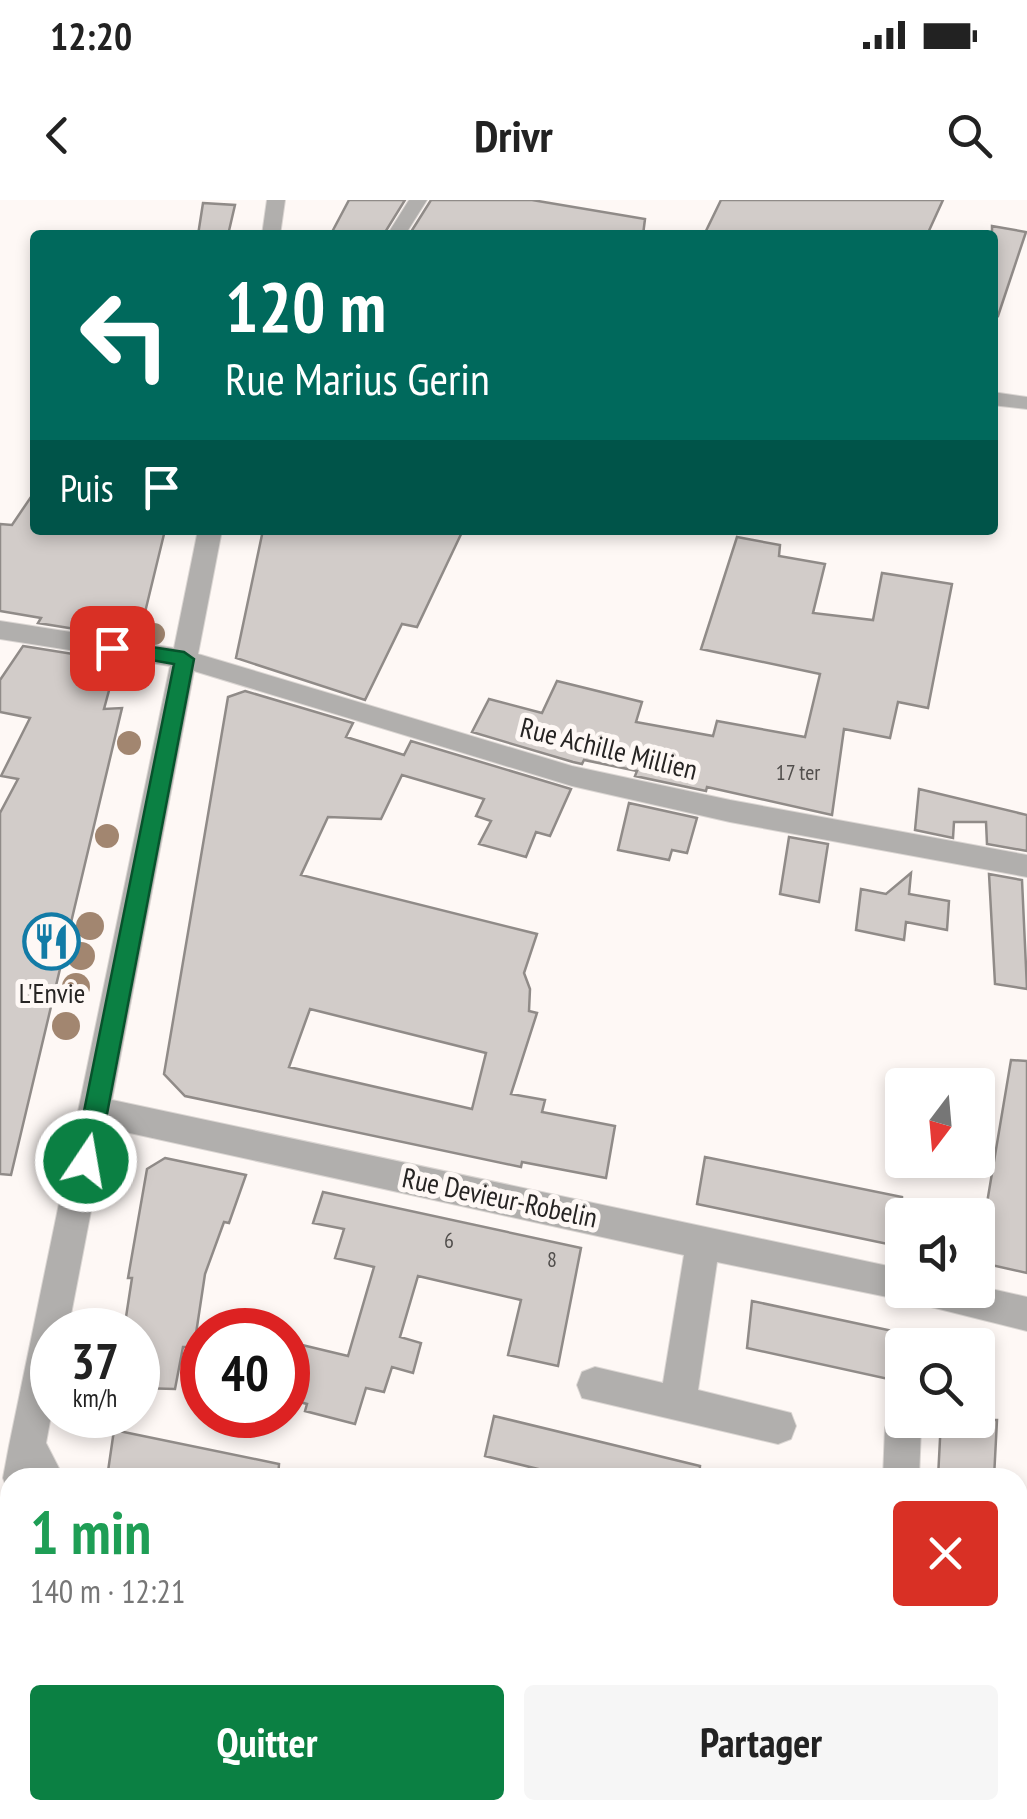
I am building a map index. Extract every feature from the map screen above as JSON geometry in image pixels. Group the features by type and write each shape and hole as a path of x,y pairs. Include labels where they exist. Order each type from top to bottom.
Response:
{"street":[{"path":"272,230 276,200"},
{"path":"399,230 418,200"},
{"path":"998,399 1027,403"},
{"path":"1,1468 7,1442 32,1454 209,535"},
{"name":"Rue Achille Millien","path":"0,630 184,659 572,776 730,811 1027,866"},
{"name":"Rue Devieur-Robelin","path":"96,1112 885,1282"},
{"path":"678,1404 703,1242"},
{"path":"995,1307 1027,1314"},
{"path":"595,1385 778,1426"},
{"path":"901,1468 902,1438"}],"building":[{"path":"349,200 405,200 386,230 333,230"},
{"path":"431,200 532,200 645,219 644,230 412,230"},
{"path":"721,200 943,200 929,230 706,230"},
{"path":"203,203 235,205 229,230 199,230"},
{"path":"992,226 1026,232 998,316 998,230 992,230"},
{"path":"30,498 30,535 164,535 140,633 131,638 38,623 41,618 0,611 0,524 12,525"},
{"path":"262,535 461,535 417,627 402,624 365,700 236,658"},
{"path":"737,537 780,545 779,556 825,564 813,613 873,620 882,573 952,584 928,708 898,702 890,738 844,729 832,815 707,787 706,791 635,776 637,771 584,760 582,764 573,762 472,732 489,699 542,713 557,681 642,702 636,722 713,736 717,721 805,737 820,674 701,649"},
{"path":"23,646 117,661 104,709 122,708 11,1175 0,1174 0,813 18,779 1,776 30,718 0,712 0,680"},
{"path":"245,691 353,723 346,737 404,755 411,741 571,789 550,836 536,832 526,857 479,844 491,821 476,816 484,799 402,775 381,819 328,817 301,875 537,934 524,973 530,989 529,1011 537,1013 511,1094 545,1100 542,1112 615,1126 606,1178 522,1162 521,1167 185,1096 164,1074 228,697","holes":["310,1009 486,1053 472,1109 289,1067"]},
{"path":"919,789 1027,815 1027,851 987,844 986,822 954,822 953,838 915,830"},
{"path":"629,803 697,818 687,853 672,850 669,860 618,850"},
{"path":"789,837 828,844 819,902 780,894"},
{"path":"911,873 909,894 949,901 947,930 906,922 904,940 856,930 861,889 886,894"},
{"path":"989,874 1022,880 1027,989 995,984"},
{"path":"1011,1060 1027,1061 1027,1273 995,1266 995,1198 988,1198 991,1178 995,1178 995,1155"},
{"path":"705,1157 902,1197 885,1198 885,1243 697,1204"},
{"path":"165,1158 246,1175 205,1274 200,1308 180,1308 180,1363 175,1389 160,1389 160,1308 127,1308 132,1278 128,1278 147,1169"},
{"path":"323,1192 581,1248 558,1366 508,1355 521,1300 418,1276 400,1337 421,1343 413,1373 392,1367 384,1392 366,1388 355,1424 310,1412 310,1347 348,1356 374,1267 335,1258 344,1229 313,1223"},
{"path":"752,1301 885,1329 885,1378 747,1348"},
{"path":"494,1416 700,1466 534,1468 485,1456"},
{"path":"997,1420 995,1468 939,1468 940,1438 995,1438"},
{"path":"113,1438 153,1438 279,1464 279,1468 108,1468"}],"place":[{"name":"L'Envie","path":"52,941"}],"route":[{"path":"86,1161 184,659 112,648"}]}
